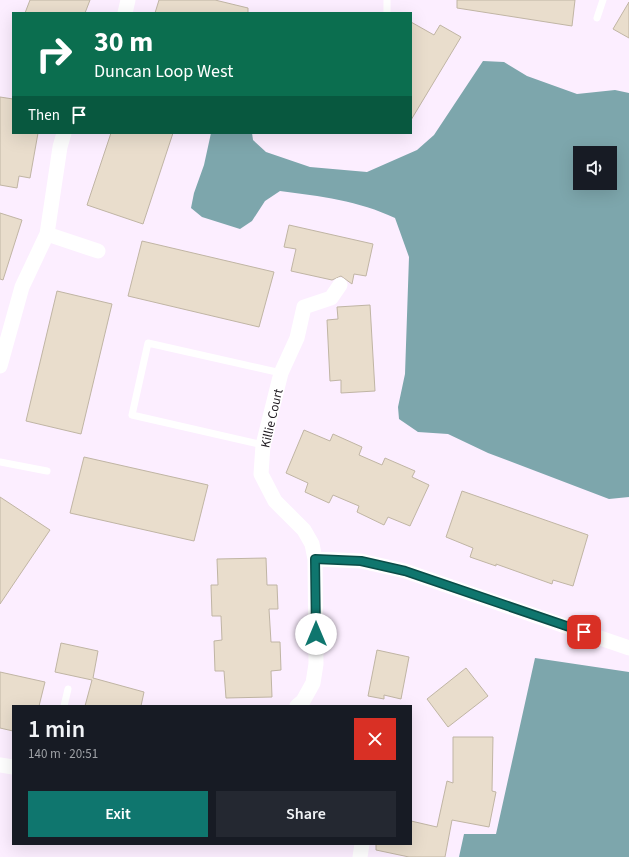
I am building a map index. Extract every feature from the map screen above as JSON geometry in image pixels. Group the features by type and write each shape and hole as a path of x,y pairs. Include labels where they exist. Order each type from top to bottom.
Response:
{"street":[{"path":"125,12 128,0"},
{"path":"0,366 22,287 47,234 60,147 64,134"},
{"path":"47,234 98,251"},
{"name":"Killie Court","path":"298,705 303,701 313,683 316,664 315,559 312,544 304,530 275,501 261,474 263,445 281,373 297,338 304,307 331,298 340,285"},
{"path":"315,559 361,561 405,571 629,648"},
{"path":"0,765 12,767"},
{"path":"360,857 362,845"}],"lane":[{"path":"387,0 387,12"},
{"path":"597,18 603,0"},
{"path":"263,445 132,415 148,343 281,373"},
{"path":"0,462 47,470"},
{"path":"64,705 68,689"}],"shaded area":[{"path":"483,61 504,62 527,76 577,94 615,90 629,93 629,497 609,499 488,453 448,434 418,432 399,419 398,407 405,374 409,257 395,218 353,203 324,197 280,191 265,201 252,221 240,229 202,217 191,208 194,193 204,165 211,134 252,134 253,140 266,152 310,167 367,172 417,150 434,135"},
{"path":"535,658 629,672 629,857 459,857 464,834 496,834"}],"building":[{"path":"30,0 90,0 85,12 25,12"},
{"path":"159,0 215,0 248,8 248,12 155,12"},
{"path":"457,0 575,0 572,26 457,8"},
{"path":"629,2 629,38 613,29"},
{"path":"412,23 434,35 440,25 461,37 412,118"},
{"path":"0,97 12,99 12,134 38,134 30,178 19,176 17,188 0,185"},
{"path":"111,134 173,134 143,224 87,205"},
{"path":"0,213 22,220 3,280 0,279"},
{"path":"289,225 373,244 366,276 354,274 352,284 341,276 332,280 291,271 296,249 284,247"},
{"path":"142,241 274,272 259,327 128,296"},
{"path":"57,291 112,304 81,434 26,421"},
{"path":"370,305 375,391 341,393 341,380 330,381 327,320 338,319 337,307"},
{"path":"304,430 330,441 333,434 362,447 359,455 382,465 385,458 415,471 412,477 429,485 410,526 388,517 384,525 357,512 359,506 333,495 329,503 305,492 308,483 286,473"},
{"path":"84,457 208,485 194,541 70,513"},
{"path":"462,491 588,535 573,586 553,580 552,584 496,564 496,566 470,557 473,548 446,537"},
{"path":"0,497 50,530 0,604"},
{"path":"266,558 267,585 277,585 278,609 269,609 271,642 280,642 281,670 271,671 272,697 226,698 224,671 215,671 214,641 222,640 221,616 212,616 211,585 218,585 217,559"},
{"path":"61,643 98,651 93,678 144,692 141,705 85,705 92,680 55,672"},
{"path":"377,650 409,657 401,699 384,695 384,699 368,696"},
{"path":"466,668 488,696 448,727 427,699"},
{"path":"0,672 45,682 39,705 12,705 12,731 0,728"},
{"path":"453,737 493,737 492,791 496,792 489,827 452,820 445,857 409,857 376,850 376,845 412,845 412,821 437,827 447,781 453,783"}],"route":[{"path":"316,634 315,559 361,561 405,571 584,632"}]}
